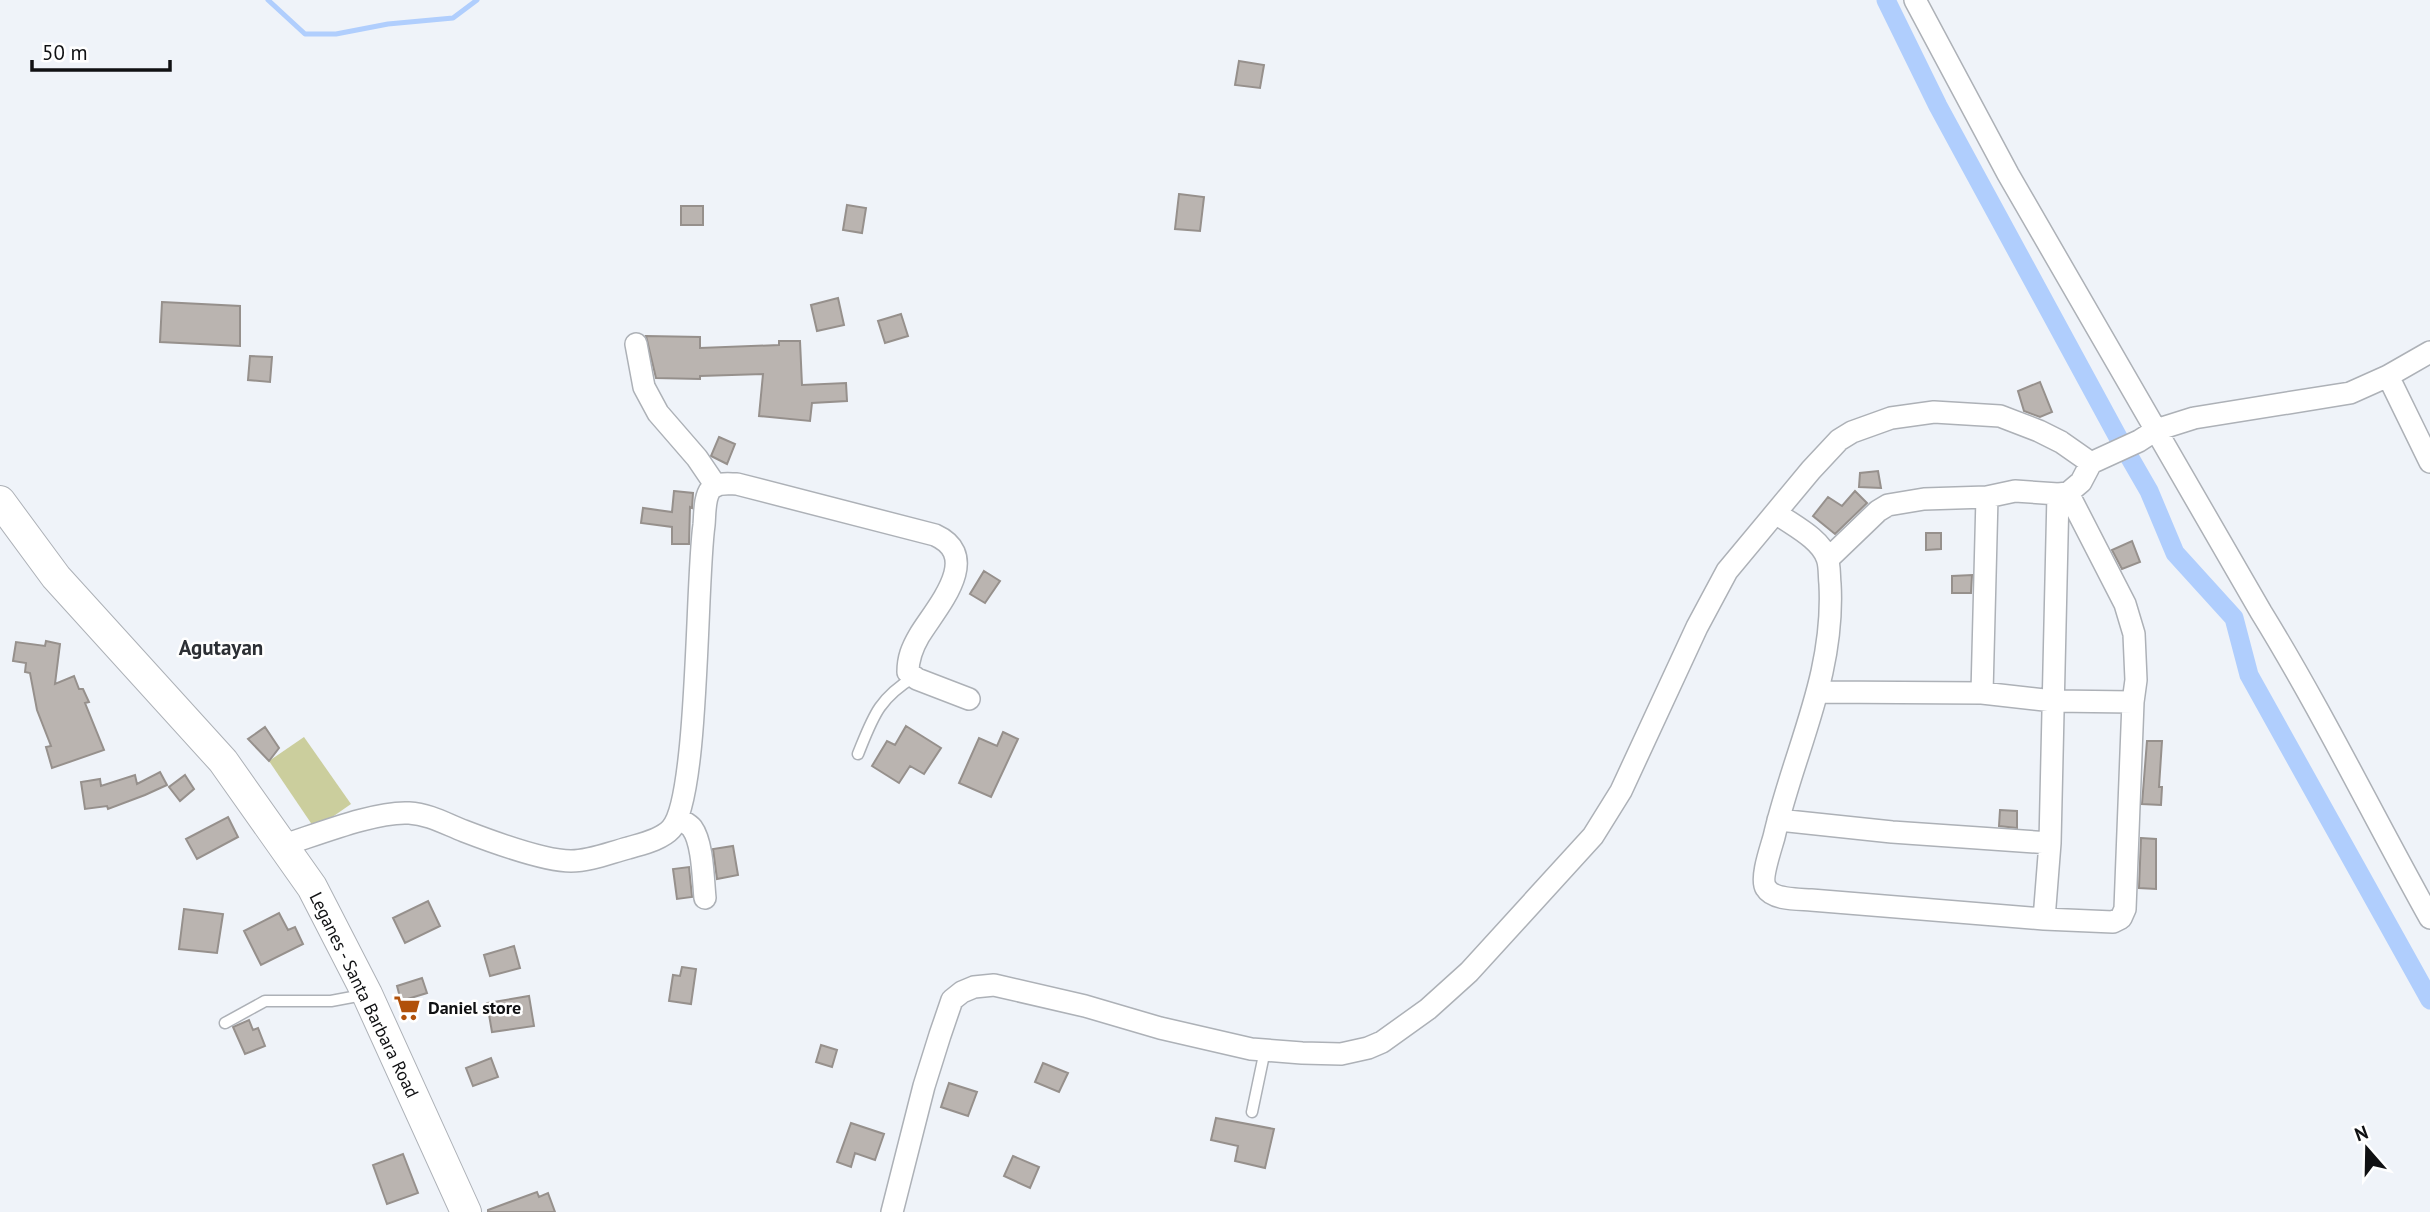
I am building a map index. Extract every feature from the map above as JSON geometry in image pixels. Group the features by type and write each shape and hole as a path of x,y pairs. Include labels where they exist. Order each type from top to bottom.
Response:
{"main road":[{"name":"Leganes - Santa Barbara Road","path":"0,501 56,577 223,761 312,887 367,994 466,1212"}],"street":[{"path":"1915,0 2148,435 2296,669 2430,918"},
{"path":"636,344 644,387 658,413 697,458 716,486"},
{"path":"1828,559 1878,510 1888,505 1924,499 1987,497 2015,491 2063,493 2081,482 2098,460 2148,435 2194,418 2350,393 2388,376 2430,352"},
{"path":"2388,376 2430,462"},
{"path":"892,1212 917,1111 940,1035 952,1000 962,992 994,985 1251,1049 1341,1054 1382,1042 1428,1009 1494,945 1598,827 1621,791 1716,588 1727,571 1839,440 1873,423 1934,411 2000,416 2039,431 2098,460"},
{"path":"281,846 390,812 432,817 465,832 553,859 572,861 589,859 664,835 672,829 678,818 689,773 702,537 707,498 711,489 716,486 737,484 935,535 949,542 954,550 956,568 950,589 918,638 908,659 908,672 914,677 969,699"},
{"path":"2045,919 2063,493"},
{"path":"1776,513 1819,545 1828,559 1830,618 1818,692 1778,820 1764,882 1770,893 1779,896 2045,919 2113,922 2121,918 2125,909 2136,655 2126,604 2063,493"},
{"path":"1982,693 1987,497"},
{"path":"1818,692 1982,693 2053,701 2133,702"},
{"path":"678,818 691,827 695,835 700,853 705,898"},
{"path":"1778,820 1892,832 2050,843"}],"lane":[{"path":"858,754 878,708 895,688 914,677"},
{"path":"225,1023 265,1001 331,1001 367,994"},
{"path":"1252,1112 1265,1050"}],"green space":[{"path":"304,737 351,804 315,829 269,761"}],"building":[{"path":"1239,61 1264,65 1260,88 1235,85"},
{"path":"1179,194 1204,197 1200,231 1175,229"},
{"path":"847,205 866,208 862,233 843,230"},
{"path":"681,206 703,206 703,225 681,225"},
{"path":"838,298 844,325 817,331 811,305"},
{"path":"162,302 240,306 240,346 160,342"},
{"path":"901,314 908,336 885,343 878,321"},
{"path":"646,336 700,337 700,348 779,345 779,341 800,341 802,385 846,383 847,401 812,403 810,421 759,416 763,374 700,376 700,379 656,378"},
{"path":"250,356 272,357 270,382 248,380"},
{"path":"2040,382 2052,412 2040,417 2024,411 2018,391"},
{"path":"719,437 735,444 727,464 711,456"},
{"path":"1878,471 1881,488 1859,487 1860,473"},
{"path":"674,491 693,493 689,544 672,544 672,527 641,523 643,508 672,512"},
{"path":"1855,491 1867,503 1835,534 1813,516 1828,497 1842,506"},
{"path":"1926,533 1941,533 1941,549 1926,550"},
{"path":"2132,541 2140,562 2122,569 2112,550"},
{"path":"984,571 1000,581 985,603 970,594"},
{"path":"1972,575 1971,593 1952,593 1952,576"},
{"path":"46,641 60,644 55,684 74,676 79,689 83,689 89,702 85,703 104,750 52,768 46,747 51,746 37,710 30,673 25,672 26,663 13,661 16,642 45,646"},
{"path":"906,726 941,748 924,774 910,766 899,783 872,766 887,741 895,745"},
{"path":"265,727 279,748 269,761 248,739"},
{"path":"1003,732 1018,739 991,797 959,783 979,738 997,746"},
{"path":"2147,741 2162,741 2159,787 2162,787 2161,805 2142,804"},
{"path":"160,772 167,785 108,809 107,806 85,809 81,782 100,779 101,786 135,775 137,784"},
{"path":"185,775 194,789 180,801 169,787"},
{"path":"2000,810 2017,811 2017,828 1999,826"},
{"path":"228,817 238,837 197,859 186,839"},
{"path":"2141,838 2156,839 2156,889 2139,888"},
{"path":"733,846 738,875 717,879 713,849"},
{"path":"689,867 692,897 677,899 673,869"},
{"path":"428,901 440,926 405,943 393,918"},
{"path":"184,909 223,914 217,953 179,949"},
{"path":"279,913 288,930 295,927 303,944 261,965 244,931"},
{"path":"514,946 520,968 490,976 484,955"},
{"path":"682,967 696,969 691,1004 669,1001 673,975 680,976"},
{"path":"422,978 427,993 401,1001 397,986"},
{"path":"529,996 534,1026 492,1032 487,1003"},
{"path":"249,1020 253,1030 258,1028 265,1046 245,1054 233,1027"},
{"path":"821,1045 837,1050 832,1067 816,1062"},
{"path":"491,1058 498,1077 473,1086 466,1068"},
{"path":"1043,1063 1068,1073 1059,1092 1035,1082"},
{"path":"949,1083 977,1092 968,1116 941,1107"},
{"path":"1216,1118 1274,1129 1265,1168 1235,1161 1238,1146 1211,1140"},
{"path":"851,1123 884,1134 875,1160 855,1153 851,1167 837,1162"},
{"path":"403,1154 418,1193 387,1204 373,1165"},
{"path":"1013,1156 1039,1167 1030,1188 1004,1176"},
{"path":"537,1192 539,1197 548,1193 555,1212 488,1212 488,1210"}],"waterway":[{"path":"268,0 305,34 336,34 388,24 453,18 477,0"},
{"path":"1886,0 1938,106 2149,491 2175,553 2234,618 2249,675 2430,1000"}],"place":[{"name":"Daniel store","path":"407,1008"}],"district":[{"name":"Agutayan","path":"221,648"}]}
